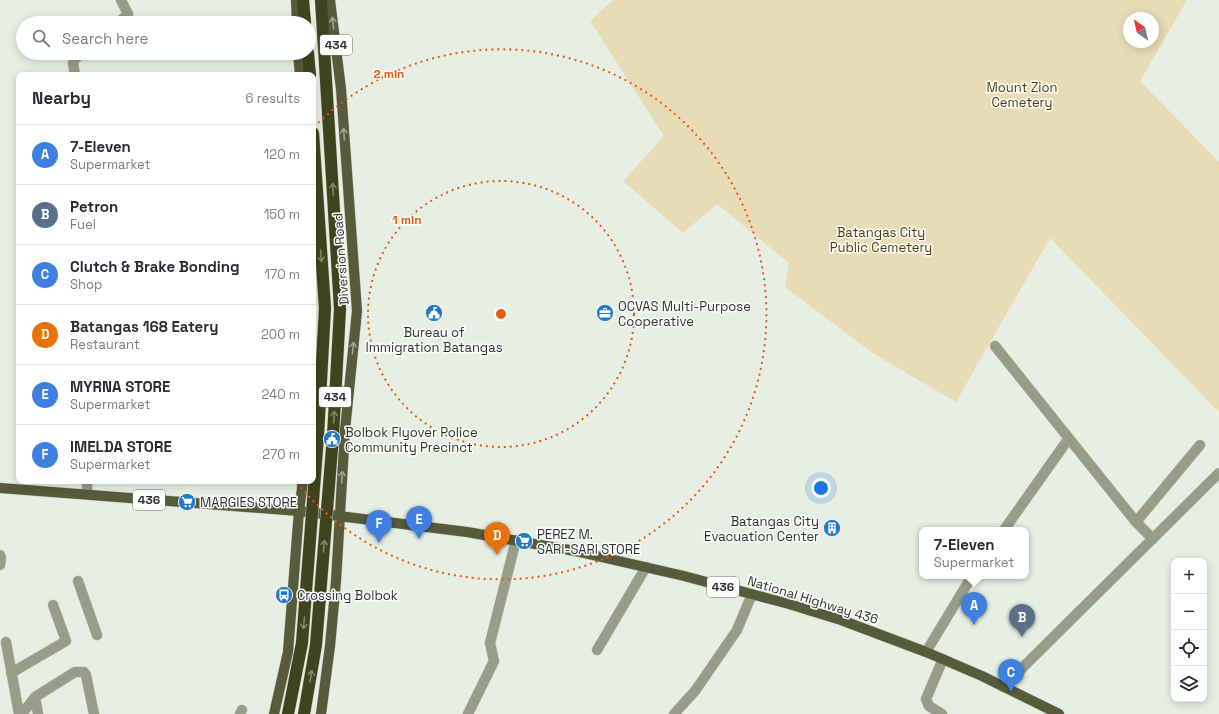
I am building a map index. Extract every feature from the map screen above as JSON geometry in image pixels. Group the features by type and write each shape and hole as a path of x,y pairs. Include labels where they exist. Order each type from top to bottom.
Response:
{"highway":[{"name":"434","path":"303,0 304,16"},
{"name":"434","path":"304,714 316,645 333,436 340,309 321,0"},
{"name":"434","path":"309,60 310,72"},
{"name":"434","path":"316,177 325,308 316,463"},
{"name":"434","path":"288,714 302,643 314,484"}],"main road":[{"path":"296,0 297,16"},
{"name":"Diversion Road","path":"330,0 341,89 357,310 345,430 340,516"},
{"path":"299,60 300,72"},
{"path":"274,714 288,652 299,511 303,484"},
{"name":"National Highway 436","path":"0,488 299,511 467,532 576,551 752,594 841,620 943,659 1059,714"},
{"name":"434","path":"321,714 330,646 340,516"}],"street":[{"path":"121,0 129,16"},
{"path":"75,60 72,63 75,72"},
{"path":"996,346 1136,522 1153,539"},
{"path":"1006,527 1069,438"},
{"path":"1136,522 1200,445"},
{"path":"1003,687 1219,473"},
{"path":"87,484 87,494"},
{"path":"468,714 494,661 490,643 516,540"},
{"path":"0,554 0,565"},
{"path":"597,650 646,567"},
{"path":"926,652 970,579"},
{"path":"78,581 97,635"},
{"path":"674,714 695,691 737,630 752,594"},
{"path":"11,673 66,641 53,605"},
{"path":"6,642 19,714"},
{"path":"942,714 929,706 926,699 943,659"},
{"path":"22,714 35,697 75,672 84,672 86,675 94,714"},
{"path":"35,697 38,714"}],"green space":[{"path":"613,0 1187,0 1140,81 1219,162 1219,412 1050,238 956,402 874,354 785,287 789,263 717,204 683,233 623,181 664,136 590,21"}],"place":[{"name":"Bureau of Immigration Batangas","path":"434,313"},
{"name":"OCVAS Multi-Purpose Cooperative","path":"605,313"},
{"name":"Bolbok Flyover Police Community Precinct","path":"332,439"},
{"name":"MARGIES STORE","path":"187,502"},
{"name":"Batangas City Evacuation Center","path":"832,528"},
{"name":"MYRNA STORE","path":"419,539"},
{"name":"PEREZ M. SARI-SARI STORE","path":"524,541"},
{"name":"IMELDA STORE","path":"379,543"},
{"name":"Batangas 168 Eatery","path":"497,555"},
{"name":"Crossing Bolbok","path":"284,595"},
{"name":"7-Eleven","path":"974,625"},
{"name":"Petron","path":"1022,637"},
{"name":"Clutch & Brake Bonding","path":"1011,692"}],"park label":[{"name":"Mount Zion Cemetery","path":"1022,94"},
{"name":"Batangas City Public Cemetery","path":"881,240"}]}
